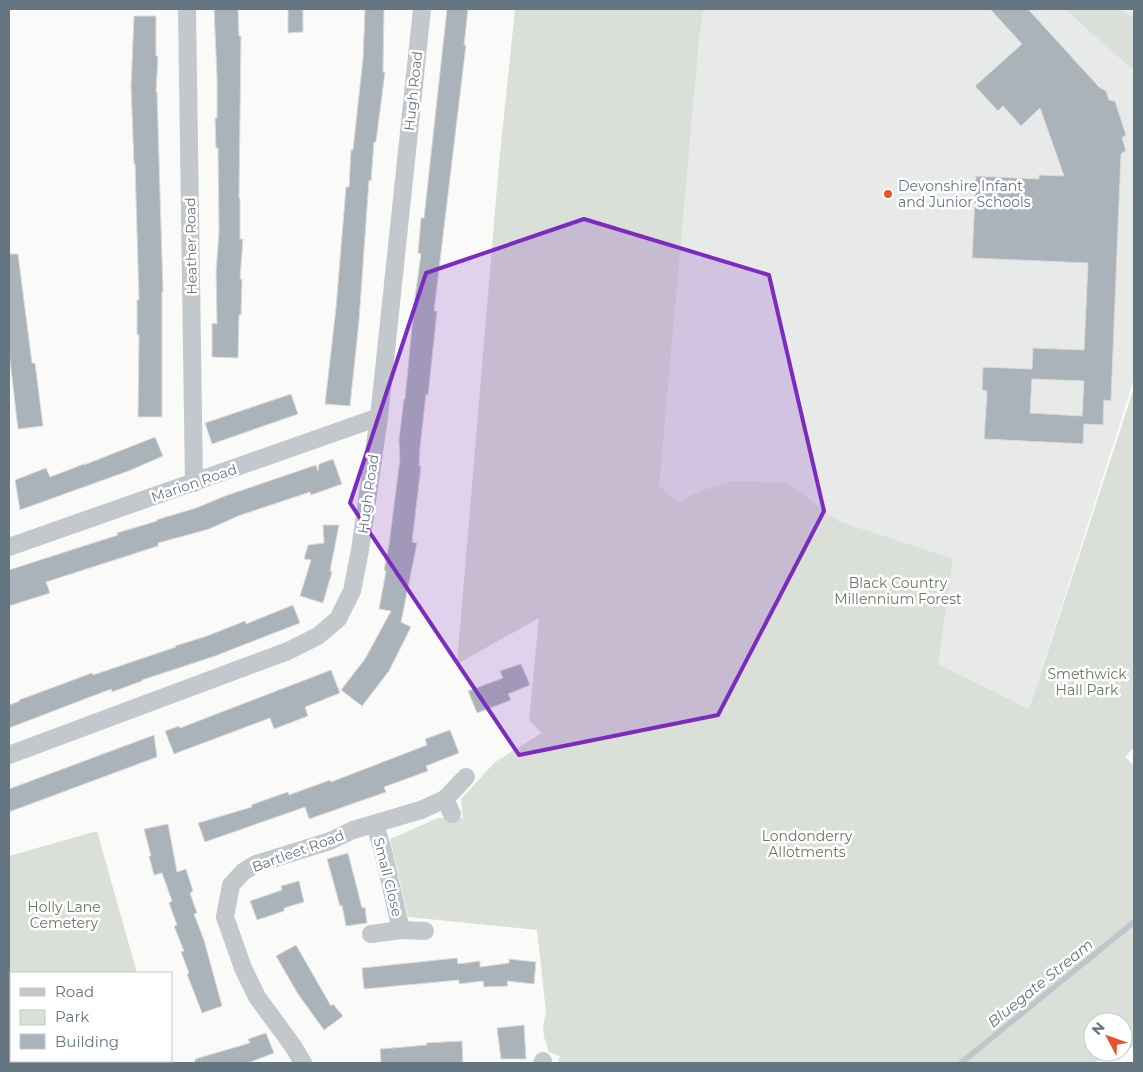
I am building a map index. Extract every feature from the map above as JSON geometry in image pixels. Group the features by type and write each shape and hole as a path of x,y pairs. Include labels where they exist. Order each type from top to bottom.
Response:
{"street":[{"name":"Heather Road","path":"187,9 194,483"},
{"name":"Hugh Road","path":"9,755 288,651 318,636 338,619 352,591 360,550 379,418 422,9"},
{"name":"Marion Road","path":"9,545 379,418"},
{"name":"Bartleet Road","path":"303,1063 293,1046 257,997 243,968 225,917 231,884 243,872 256,864 330,841 353,830 421,810 448,807 466,777"},
{"name":"Small Close","path":"375,825 383,851 401,930"},
{"name":"Small Close","path":"371,934 401,930 425,931"}],"highlighted area":[{"path":"584,219 769,275 824,511 718,715 519,755 350,503 426,273"}],"shaded area":[{"name":"Devonshire Infant and Junior Schools","path":"652,9 1134,9 1134,379 1029,709 621,508"}],"green space":[{"name":"Londonderry Allotments","path":"515,9 703,9 659,486 678,502 703,490 734,481 788,483 838,521 953,559 938,664 1029,709 1134,388 1134,747 1125,757 1134,766 1134,1046 1133,1012 1083,1012 1083,1062 1095,1062 1093,1063 558,1063 560,1056 549,1052 544,1037 543,1026 546,1012 537,930 408,917 390,839 438,818 463,818 461,799 495,762 542,733 529,720 539,618 457,664 499,164"},
{"path":"1066,9 1119,9 1134,18 1134,68 1131,68"},
{"name":"Holly Lane Cemetery","path":"97,831 137,972 10,972 9,1060 9,856"}],"building":[{"path":"214,9 238,9 239,36 241,36 239,198 240,239 243,239 238,358 212,357 212,323 217,324 216,272 219,232"},
{"path":"288,9 303,9 303,32 288,33"},
{"path":"365,9 384,9 383,72 385,72 376,142 374,142 371,181 369,180 359,321 350,406 325,404 336,308 346,187 349,187 351,150 353,150 363,58"},
{"path":"447,9 468,9 464,45 466,45 434,311 437,311 428,395 426,394 420,447 419,466 421,466 412,542 417,543 401,622 411,627 389,671 362,706 341,690 365,659 391,611 379,609 386,571 384,570 400,459 399,440 421,254 418,253 421,218 424,218"},
{"path":"990,9 1028,9 1099,87 1106,91 1109,100 1115,101 1126,135 1122,138 1126,150 1121,154 1111,401 1104,400 1103,425 1084,424 1083,444 984,439 987,391 982,390 983,367 1032,369 1033,348 1084,350 1088,263 972,258 976,176 1039,179 1039,175 1064,176 1040,108 1021,126 1003,106 998,111 975,86 1022,44","holes":["1032,379 1084,381 1082,416 1030,413"]},
{"path":"134,16 156,16 156,56 158,56 156,92 163,292 162,417 138,417 139,335 137,335 137,300 139,300 131,87"},
{"path":"9,254 18,254 32,363 35,363 43,426 18,429 9,352"},
{"path":"291,394 298,414 212,444 205,423"},
{"path":"155,437 163,456 131,470 20,510 15,480 46,468 50,477"},
{"path":"333,459 342,484 311,495 310,492 238,516 209,529 158,543 158,546 46,582 50,593 9,606 9,570 118,535 117,533 196,508 225,496 316,465 318,471 319,464"},
{"path":"323,525 339,525 330,571 332,572 323,603 300,596 311,560 304,559 308,545 324,543"},
{"path":"293,605 300,623 215,656 112,692 111,689 9,728 9,705 19,700 92,673 93,675 176,647 245,621 246,624"},
{"path":"521,664 530,685 508,694 511,700 477,713 468,691 503,678 500,671"},
{"path":"331,670 340,693 305,707 308,716 274,729 270,718 174,754 165,731 179,726 180,728"},
{"path":"450,730 459,753 426,766 428,771 384,787 386,792 309,819 305,807 205,842 198,823 252,807 251,805 288,792 289,795 330,780 331,782 427,745 425,739"},
{"path":"154,735 157,757 9,812 9,789"},
{"path":"168,824 177,872 186,869 193,891 190,893 197,913 194,914 204,940 222,1006 202,1013 187,974 189,973 181,952 184,951 174,926 177,925 169,903 172,901 162,873 154,875 144,829"},
{"path":"348,853 362,908 365,907 367,923 346,926 342,905 340,906 327,859"},
{"path":"299,881 304,902 284,908 284,911 257,920 250,901 282,890 281,886"},
{"path":"296,945 331,1006 333,1004 343,1016 324,1030 298,994 276,956"},
{"path":"457,958 458,964 480,961 480,967 509,963 509,959 536,962 534,984 507,981 508,986 484,987 483,981 459,984 459,980 364,989 362,968"},
{"path":"524,1025 526,1059 501,1059 497,1028"},
{"path":"266,1033 274,1053 248,1063 195,1063 195,1059 250,1043 248,1039"},
{"path":"462,1041 463,1063 381,1063 380,1049 427,1045 426,1043"}],"waterway":[{"name":"Bluegate Stream","path":"961,1063 1134,922"}],"place":[{"name":"Devonshire Infant and Junior Schools","path":"888,194"}],"park label":[{"name":"Black Country Millennium Forest","path":"898,592"},
{"name":"Smethwick Hall Park","path":"1087,682"}]}
